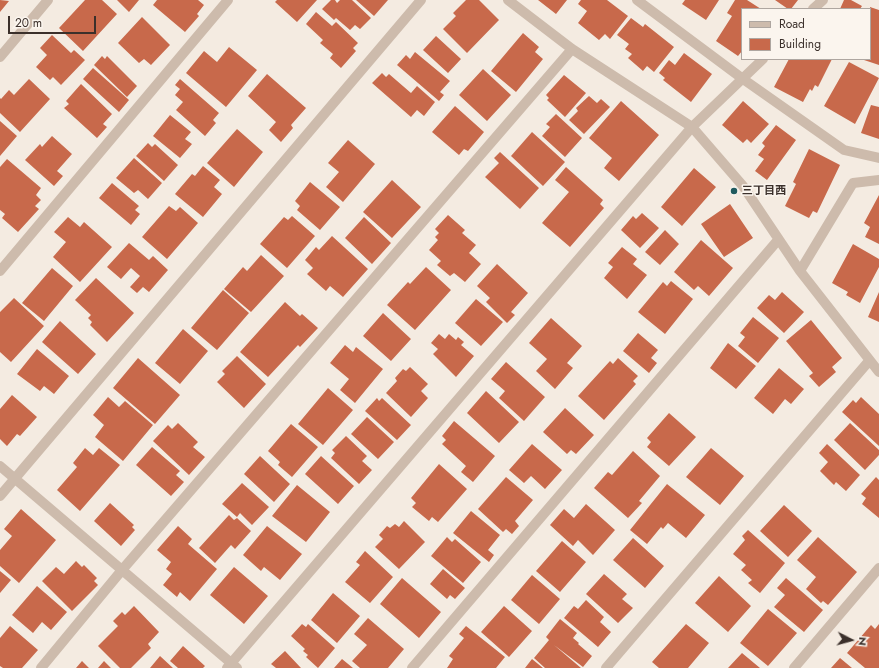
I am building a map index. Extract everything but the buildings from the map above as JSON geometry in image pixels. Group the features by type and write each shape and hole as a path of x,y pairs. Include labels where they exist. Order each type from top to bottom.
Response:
{"street":[{"path":"0,57 48,0"},
{"path":"0,271 227,0"},
{"path":"0,496 421,0"},
{"path":"508,0 572,49 692,128 743,186 800,271 879,372"},
{"path":"637,0 844,150 879,158"},
{"path":"814,8 823,0"},
{"path":"41,668 122,570 572,49"},
{"path":"0,466 232,666 692,128 762,60"},
{"path":"800,271 853,183 879,180"},
{"path":"412,668 778,240"},
{"path":"606,668 869,361"},
{"path":"794,668 879,568"}],"place":[{"name":"三丁目西","path":"734,191"}]}
